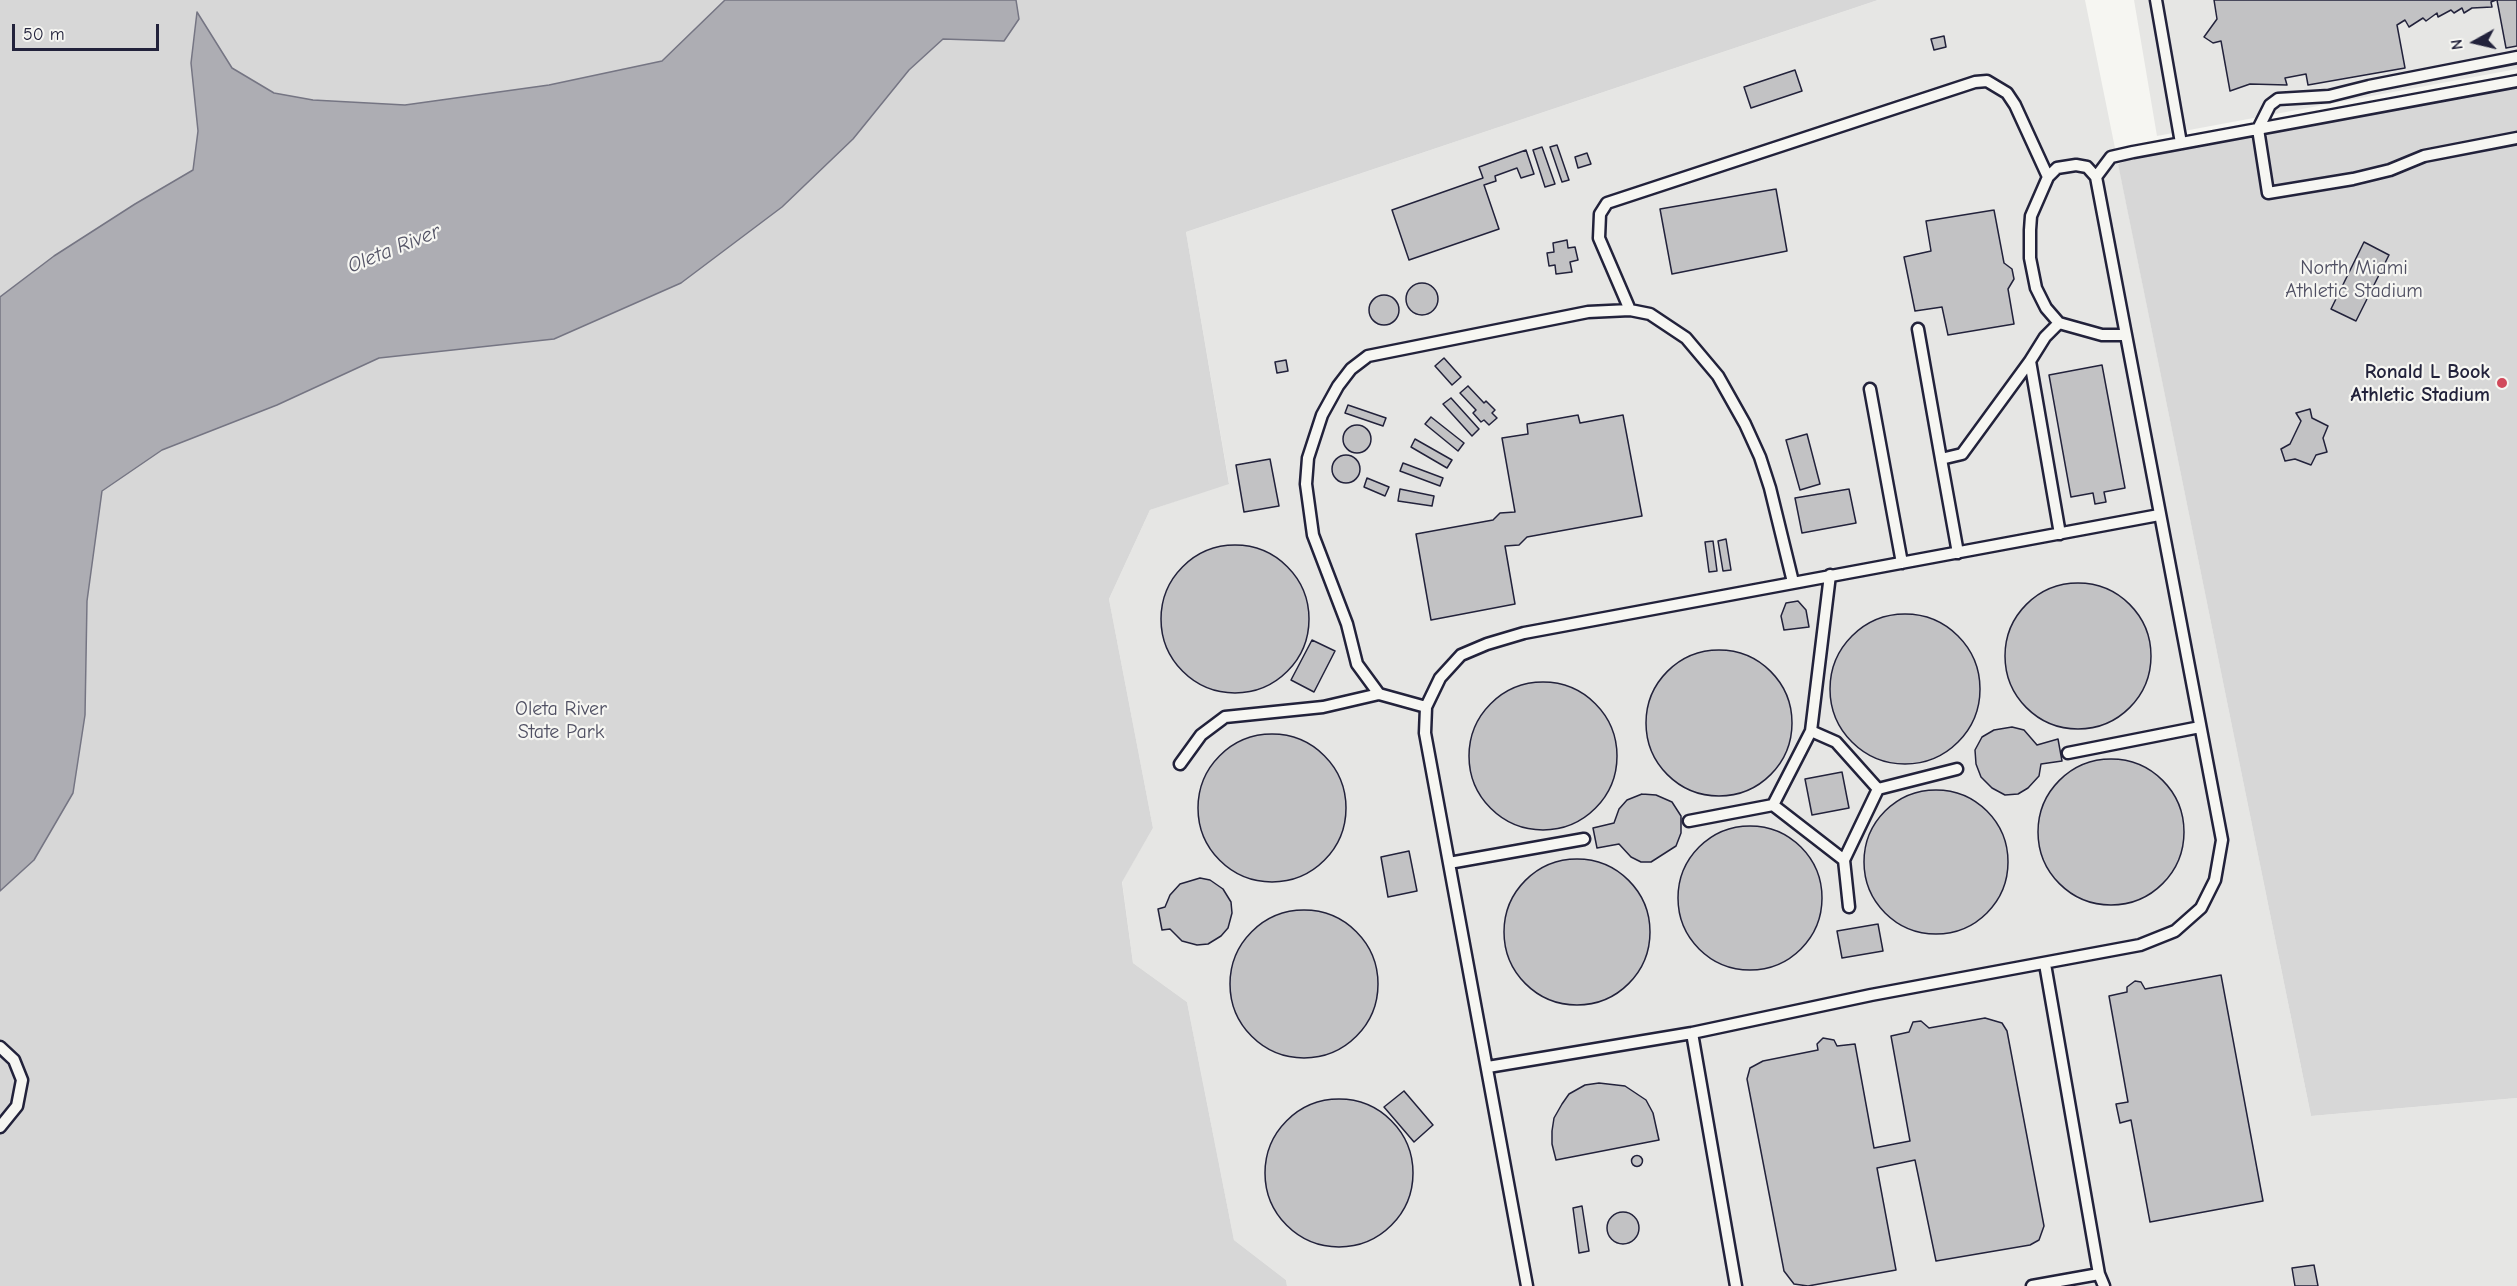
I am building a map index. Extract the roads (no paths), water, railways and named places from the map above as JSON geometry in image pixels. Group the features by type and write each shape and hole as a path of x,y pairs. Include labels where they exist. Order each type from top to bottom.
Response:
{"lane":[{"path":"2156,0 2181,143"},
{"path":"2517,57 2329,96 2278,99 2270,105 2258,129 2268,193 2353,179 2390,170 2424,156 2517,138"},
{"path":"1630,309 1599,238 1600,214 1606,204 1975,82 1987,81 2007,93 2015,105 2048,177"},
{"path":"2096,177 2111,157 2517,81"},
{"path":"1488,1067 1692,1033 1871,995 2140,945 2175,932 2201,908 2216,880 2222,840 2096,177 2087,167 2076,165 2057,168 2048,177 2031,216 2030,251 2036,288 2046,308 2059,322 2102,335 2125,335"},
{"path":"1379,694 1357,664 1347,624 1313,535 1306,484 1308,458 1322,415 1338,386 1351,369 1368,356 1588,312 1630,309 1650,314 1686,338 1713,370 1732,398 1760,457 1793,582"},
{"path":"1941,459 1962,454 2031,361 2045,337 2059,322"},
{"path":"1918,329 1958,553"},
{"path":"2031,361 2060,534"},
{"path":"1870,389 1902,563"},
{"path":"1527,1286 1425,733 1426,707 1440,678 1461,655 1487,644 1524,633 2159,515"},
{"path":"1773,805 1811,731 1830,575"},
{"path":"1180,764 1201,735 1225,717 1323,706 1379,694 1426,707"},
{"path":"2068,753 2200,727"},
{"path":"1811,731 1836,742 1878,789"},
{"path":"1878,789 1957,769"},
{"path":"1849,907 1845,860 1878,789"},
{"path":"1689,821 1773,805 1845,860"},
{"path":"1449,863 1584,839"},
{"path":"2045,963 2099,1274 2104,1286"},
{"path":"1692,1033 1736,1286"},
{"path":"0,1047 14,1060 22,1080 17,1107 0,1127"},
{"path":"2032,1286 2099,1274"}],"water":[{"name":"Oleta River","path":"725,0 1016,0 1019,19 1004,41 943,39 909,70 853,139 782,207 681,283 554,339 379,358 277,405 162,450 102,491 87,601 85,715 73,793 34,860 0,891 0,297 54,256 193,170 198,131 191,63 197,12 232,68 274,93 313,100 405,105 549,85 662,61"}],"place":[{"name":"Ronald L Book Athletic Stadium","path":"2502,383"}],"park label":[{"name":"North Miami Athletic Stadium","path":"2354,280"},
{"name":"Oleta River State Park","path":"561,720"}]}
